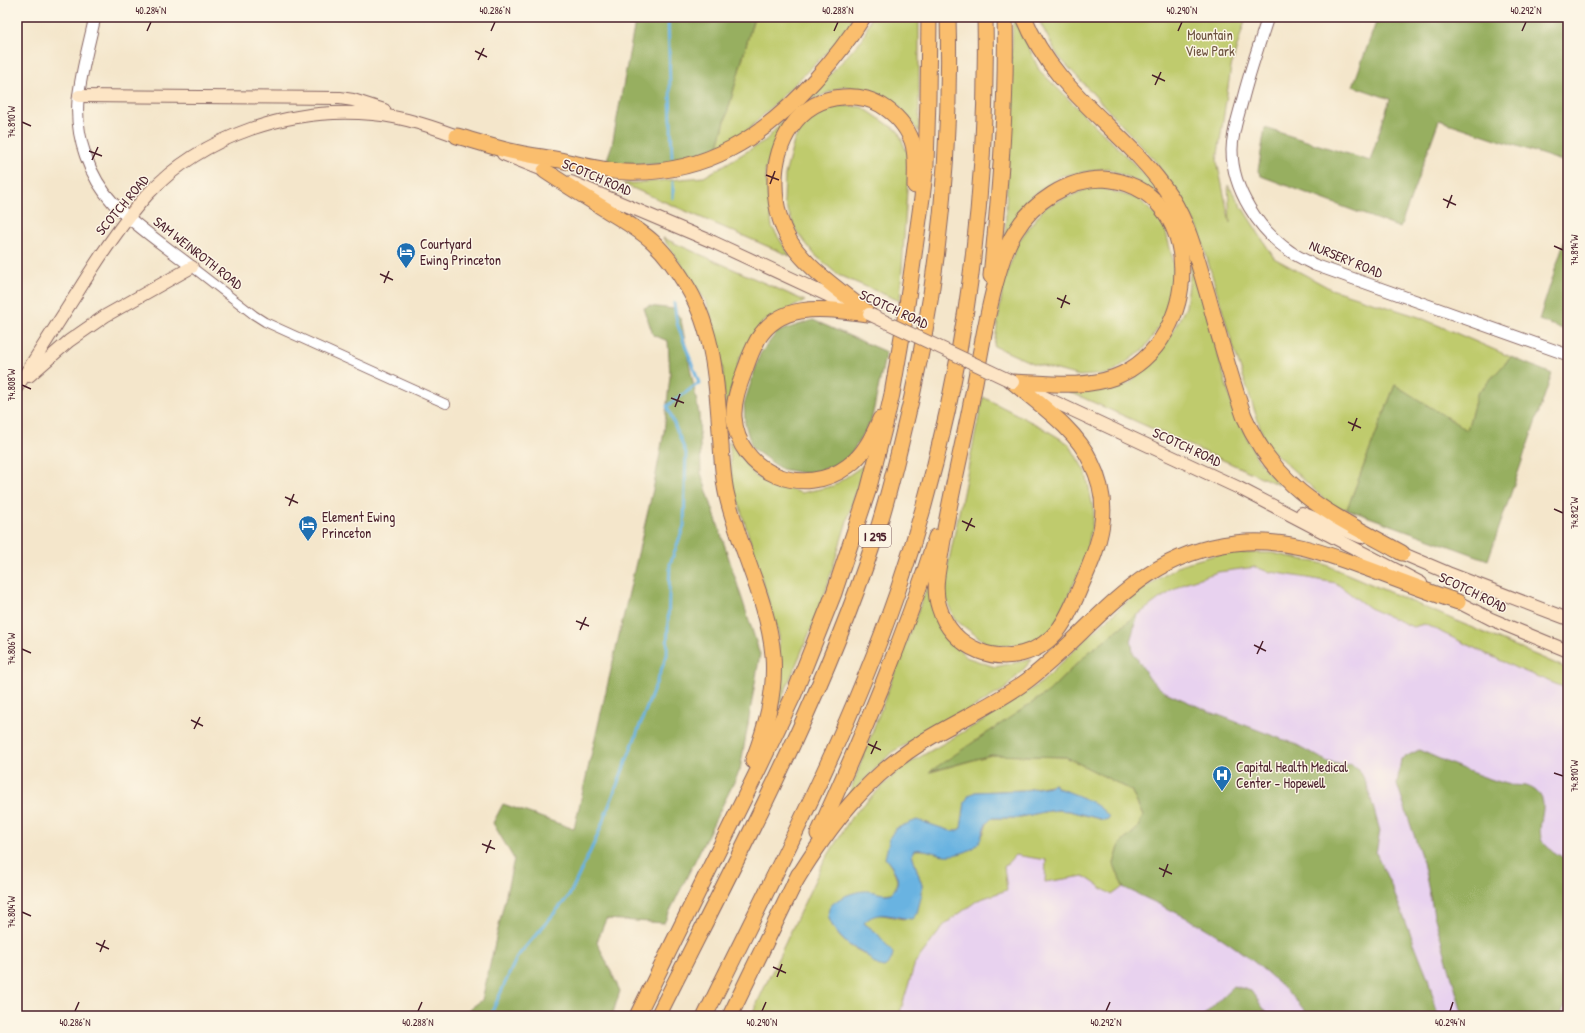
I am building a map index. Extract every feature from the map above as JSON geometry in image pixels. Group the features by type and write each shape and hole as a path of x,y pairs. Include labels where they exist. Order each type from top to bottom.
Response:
{"highway":[{"path":"457,136 511,152 614,171 640,172 662,170 693,164 728,151 748,140 776,119 806,90 834,58 863,17"},
{"path":"637,1016 794,694 834,593 858,526 878,457 892,394 921,212 926,165 929,17"},
{"name":"I 295","path":"658,1016 772,789 814,696 874,542 907,419 925,338 939,242 946,149 949,55 948,17"},
{"name":"I 295","path":"705,1016 820,782 850,715 897,594 922,510 950,394 964,324 970,283 982,172 985,17"},
{"path":"987,317 1003,152 1005,17"},
{"path":"1024,17 1037,46 1061,79 1149,169 1177,208 1194,250 1244,416 1252,434 1264,453 1288,482 1302,494 1323,509 1402,553"},
{"path":"869,314 810,265 796,250 788,237 778,211 775,197 775,175 780,146 792,124 815,104 828,99 842,97 856,97 869,100 882,106 893,114 908,132 914,148 916,175 915,220 909,291"},
{"path":"545,171 640,231 665,254 694,299 704,323 711,352 717,397 725,488 767,622 773,655 773,673 769,708 756,754 744,788 696,895"},
{"path":"1098,179 1114,180 1129,184 1144,192 1164,213 1173,228 1179,245 1182,261 1180,297 1175,315 1160,340 1147,356 1115,377 1100,381 1072,384 1013,382 1051,414 1081,445 1091,460 1097,476 1103,510 1101,531 1097,548 1071,609 1061,627 1044,643 1032,650 1005,656 974,649 954,635 941,614 936,598 936,581 945,524 973,395 987,317 998,275 1008,247 1023,220 1038,204 1067,186 1082,181 1098,179"},
{"path":"869,314 815,309 804,310 779,319 765,330 757,341 749,359 735,402 735,426 743,447 748,455 761,467 783,478 798,481 812,481 836,474 856,459 869,442 881,416 897,363"},
{"path":"730,1016 856,751 898,647 931,552 958,461"},
{"path":"795,882 838,817 865,788 890,766 924,741 1009,693 1029,679 1126,590 1146,575 1171,561 1196,551 1224,544 1250,541 1282,542 1320,551 1458,602"}],"main road":[{"path":"79,96 340,98 366,104 414,121"},
{"name":"SCOTCH ROAD","path":"17,387 101,254 128,216 148,194 182,165 221,141 243,131 294,117 334,113 373,114 414,121 457,136 545,171 713,242 1239,488 1491,619 1568,652"},
{"path":"17,391 32,373 69,341 105,316 192,267"},
{"name":"SCOTCH ROAD","path":"1239,488 1448,573 1568,619"}],"street":[{"name":"SAM WEINROTH ROAD","path":"95,17 79,96 79,130 87,161 97,181 113,203 254,315 269,324 446,404"},
{"name":"NURSERY ROAD","path":"1268,17 1243,96 1235,127 1232,150 1236,178 1249,207 1268,233 1290,252 1315,266 1568,355"}],"shaded area":[{"name":"Capital Health Medical Center - Hopewell","path":"1223,553 1272,553 1324,564 1568,669 1568,1016 751,1016 822,865 852,816 901,768 989,717 1042,682 1091,634"}],"green space":[{"path":"636,17 754,17 718,146 674,164 605,165 612,145"},
{"path":"754,17 854,17 844,35 744,134 718,146"},
{"path":"871,17 919,17 919,132 896,103 872,93 844,86 806,102 863,38"},
{"path":"1013,17 1015,17 1039,70 1142,172 1167,203 1136,181 1107,168 1061,176 1029,198 1005,238"},
{"name":"Mountain View Park","path":"1037,17 1246,17 1231,67 1217,161 1230,223 1228,185 1274,258 1331,289 1419,317 1511,357 1477,394 1467,431 1395,385 1347,509 1333,507 1266,445 1233,346 1198,228 1156,162 1058,56"},
{"path":"1378,17 1568,17 1568,163 1439,120 1400,228 1261,176 1258,171 1265,128 1370,161 1390,99 1353,86"},
{"path":"832,105 862,107 898,131 909,157 900,301 838,275 815,255 797,232 784,202 785,175 794,141 807,118"},
{"path":"787,116 765,171 772,227 790,256 623,184 704,177 766,140"},
{"path":"1094,186 1139,199 1164,224 1173,260 1174,295 1165,318 1144,349 1110,374 1079,376 1032,363 994,346 1003,287 1017,243 1045,207"},
{"path":"1568,229 1568,331 1539,320"},
{"path":"663,238 805,301 763,322 739,359 725,413 723,370 707,303"},
{"path":"1192,259 1233,409 1258,460 1279,485 1070,392 1129,384 1164,347 1186,307"},
{"path":"649,306 674,309 681,320 699,414 701,473 760,654 740,770 664,923 606,919 597,942 620,991 612,1016 460,1016 482,1000 514,859 493,823 503,804 574,829 654,485 664,432 670,376 668,341 653,335 644,308"},
{"path":"813,320 886,352 871,422 846,462 809,474 781,469 752,448 745,424 744,404 760,354 777,332"},
{"path":"1511,357 1552,374 1488,560 1347,509 1395,385 1467,430 1477,394"},
{"path":"983,397 1043,428 1069,444 1086,473 1094,513 1086,557 1053,629 1028,644 989,645 954,619 943,589"},
{"path":"729,441 756,477 801,493 833,486 864,465 822,603 777,710 779,636 732,481"},
{"path":"1223,553 1272,553 1324,564 1568,669 1568,689 1516,668 1424,624 1413,627 1369,608 1336,583 1266,571 1256,567 1218,572 1187,582 1159,599 1089,652 1048,692 931,772 991,755 1066,757 1131,790 1143,816 1137,829 1120,844 1114,864 1123,887 1112,895 1084,876 1045,882 1046,860 1015,855 1004,867 1007,890 978,900 945,924 915,963 899,1016 751,1016 822,865 852,816 901,768 989,717 1042,682 1091,634 1138,592 1182,564","holes":["1055,784 1056,787 1089,801 1104,820 1069,811 1058,810 1017,818 991,818 981,837 962,851 945,854 927,850 915,850 912,855 922,885 917,913 903,919 878,914 869,917 864,923 877,933 870,959 845,942 833,927 829,916 831,906 874,892 882,894 892,893 897,884 897,880 894,871 885,858 925,822 938,828 953,831 961,828 966,803 975,792 1025,790"]},
{"path":"928,584 941,629 966,657 995,667 1033,659 1005,689 892,752 848,797"},
{"path":"1138,614 1131,638 1133,652 1149,678 1163,691 1213,713 1297,745 1328,762 1344,765 1351,764 1360,771 1367,785 1380,831 1376,853 1391,885 1428,978 1438,1016 1309,1016 1299,1004 1260,966 1230,944 1192,921 1123,887 1114,864 1120,844 1137,829 1143,816 1131,790 1066,757 991,755 929,772 1048,692 1089,652"},
{"path":"1419,750 1495,781 1529,787 1541,796 1543,808 1540,834 1542,840 1550,849 1568,860 1568,999 1560,1016 1463,1016 1434,915 1423,862 1397,784 1401,759"},
{"path":"1234,986 1251,991 1269,1016 1203,1016"}],"water":[{"path":"1054,784 1057,788 1085,799 1099,807 1109,817 1108,819 1104,820 1069,811 1058,810 1017,818 991,818 986,824 977,845 966,852 949,855 915,850 912,855 922,885 922,894 917,913 912,919 886,915 874,916 869,918 864,923 877,933 893,953 892,958 884,967 873,962 863,953 849,945 841,938 834,928 828,912 830,907 837,901 861,891 888,894 894,890 897,882 896,873 885,858 890,837 895,829 917,820 951,831 957,831 961,828 965,802 969,795 975,792 1025,790"}],"waterway":[{"path":"668,17 672,157"},
{"path":"673,182 673,198"},
{"path":"490,1016 517,957 569,896 597,837 667,655 670,564 684,526 686,453 667,406 699,383 677,323 674,303"}],"place":[{"name":"Courtyard Ewing Princeton","path":"406,269"},
{"name":"Element Ewing Princeton","path":"308,542"},
{"name":"Capital Health Medical Center - Hopewell","path":"1222,792"}]}
